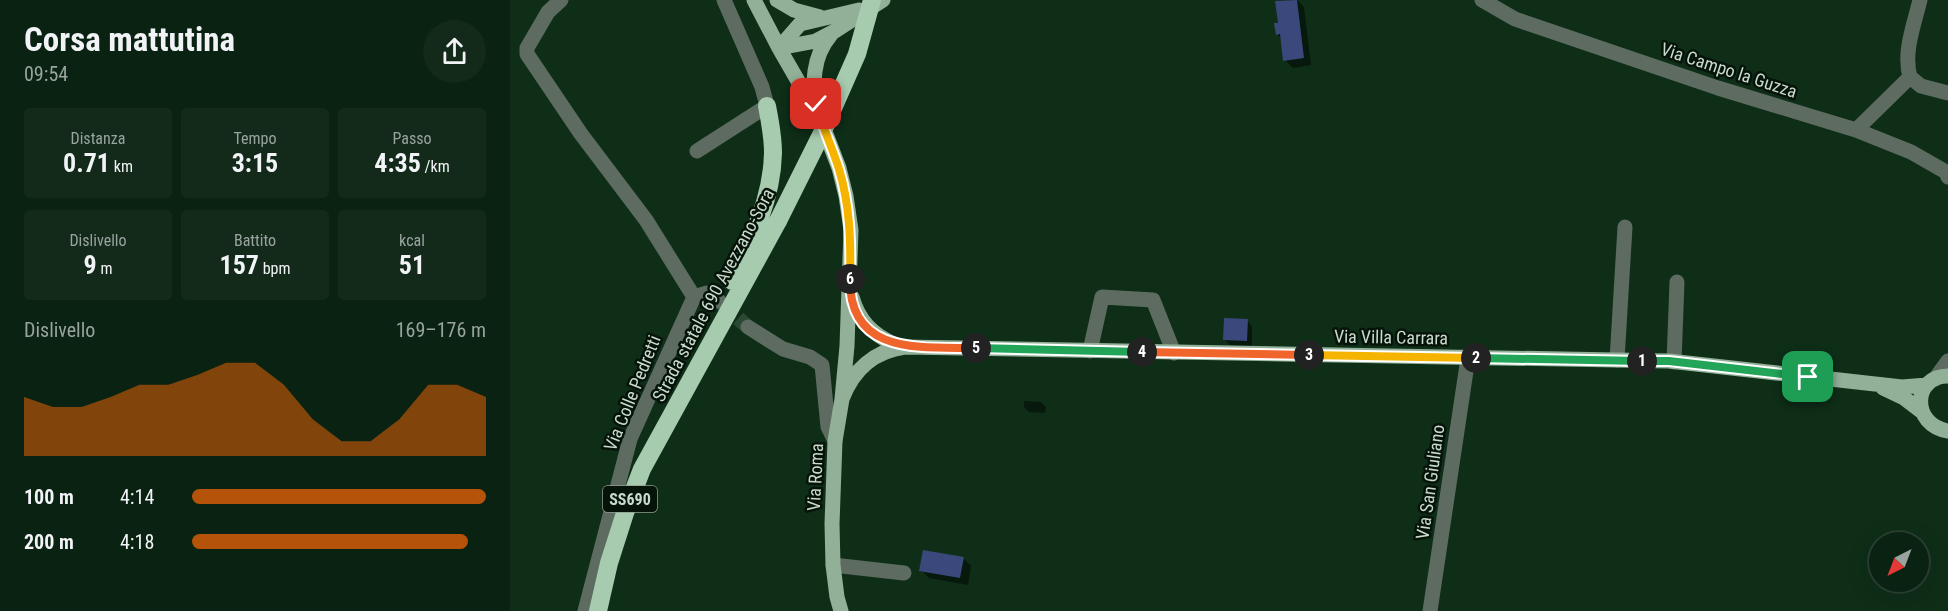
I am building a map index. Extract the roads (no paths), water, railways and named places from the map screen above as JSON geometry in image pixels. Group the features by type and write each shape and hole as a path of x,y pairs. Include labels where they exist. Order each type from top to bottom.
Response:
{"highway":[{"name":"Strada statale 690 Avezzano-Sora","path":"598,611 609,563 642,469 778,221 824,129 857,54 876,2"},
{"path":"683,395 693,362 743,259 771,182 773,151 767,106"}],"main road":[{"path":"754,0 821,121"},
{"path":"777,0 794,10 816,17 838,16 876,2"},
{"path":"779,48 810,44 835,31 876,2"},
{"path":"779,48 800,24 826,17"},
{"path":"821,121 815,92 815,66 822,46 835,31"},
{"name":"Via Roma","path":"821,121 839,168 851,230 847,346 835,441 832,566 841,611"},
{"path":"842,399 854,375 863,365 894,348 864,324 850,292"},
{"name":"Via Villa Carrara","path":"847,346 863,340 871,340 894,348 1617,360 1674,362 1902,387 1937,380"},
{"path":"1921,411 1922,392 1937,380"},
{"name":"Via Villa Carrara","path":"1875,384 1904,398 1921,411 1931,426 1948,431"}],"street":[{"path":"561,0 548,12 526,48 527,54 581,134 646,220 694,297 706,293 719,301"},
{"path":"697,151 767,106 762,87 724,0"},
{"name":"Via Campo la Guzza","path":"1482,0 1515,19 1718,88 1856,130 1911,152 1946,172 1948,177"},
{"path":"1920,0 1907,65 1911,77 1921,86 1948,93"},
{"path":"1856,130 1911,77"},
{"path":"1617,360 1625,227"},
{"path":"1674,362 1677,282"},
{"name":"Via Colle Pedretti","path":"585,611 630,439 694,297"},
{"path":"1090,351 1102,297 1153,300 1174,352"},
{"path":"748,327 783,349 810,357 822,365 828,427 835,441"},
{"name":"Via San Giuliano","path":"1430,611 1468,358"},
{"path":"1937,380 1948,361"},
{"path":"832,566 904,573"}],"tunnel":[{"path":"721,303 748,327"}]}
